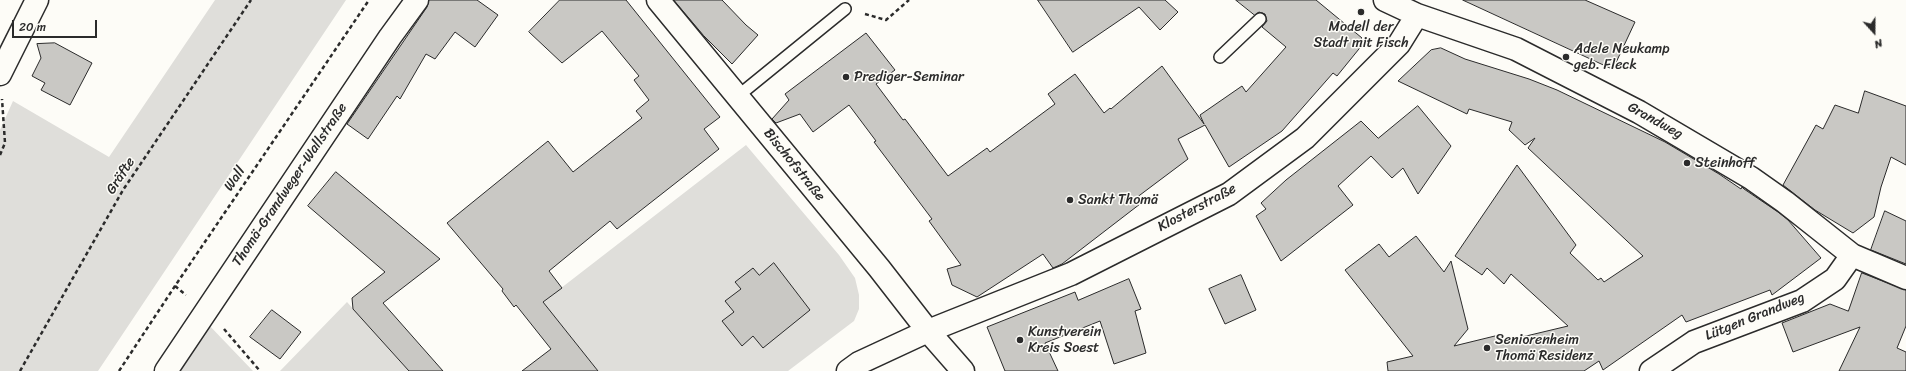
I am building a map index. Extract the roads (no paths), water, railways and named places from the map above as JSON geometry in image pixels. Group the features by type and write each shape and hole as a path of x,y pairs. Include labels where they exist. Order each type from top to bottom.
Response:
{"street":[{"path":"1,83 37,0"},
{"name":"Thomä-Grandweger-Wallstraße","path":"166,371 390,37 417,0"},
{"name":"Bischofstraße","path":"658,0 879,268 928,331 963,371"},
{"name":"Grandweg","path":"1385,0 1417,15 1516,50 1671,129 1751,178 1785,202 1852,255 1906,278"},
{"name":"Klosterstraße","path":"848,371 859,363 928,331 1071,274 1229,194 1305,138 1399,44 1417,15"},
{"name":"Lütgen Grandweg","path":"1651,371 1694,342 1802,301 1835,279 1852,255"}],"lane":[{"path":"738,96 845,9"},
{"path":"1220,57 1260,19"}],"place":[{"name":"Modell der Stadt mit Fisch","path":"1361,12"},
{"name":"Adele Neukamp geb. Fleck","path":"1566,57"},
{"name":"Prediger-Seminar","path":"846,77"},
{"name":"Steinhoff","path":"1687,163"},
{"name":"Sankt Thomä","path":"1070,200"},
{"name":"Kunstverein Kreis Soest","path":"1020,340"},
{"name":"Seniorenheim Thomä Residenz","path":"1487,348"}]}
